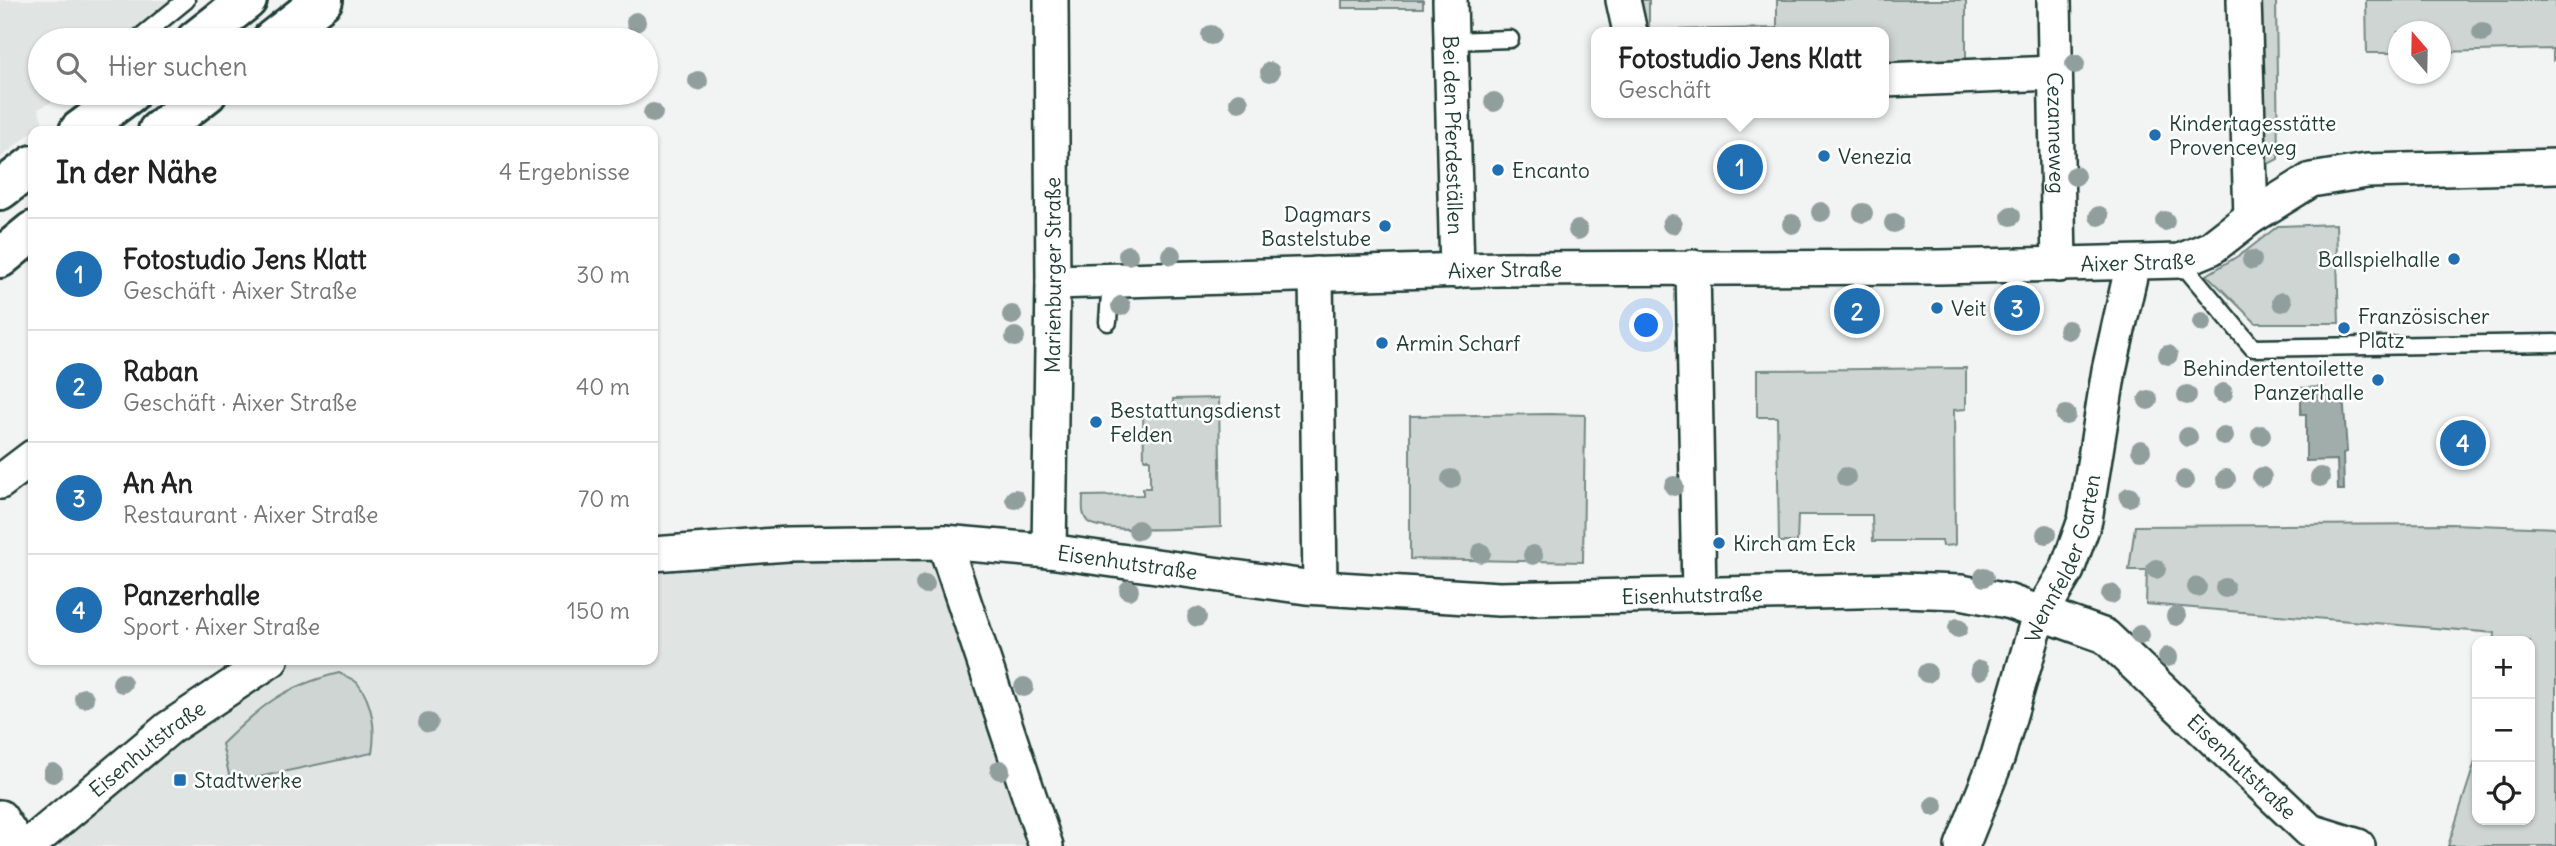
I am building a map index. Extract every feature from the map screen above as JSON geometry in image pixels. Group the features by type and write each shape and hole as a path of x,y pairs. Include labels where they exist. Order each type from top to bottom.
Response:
{"main road":[{"path":"211,28 247,0"},
{"path":"287,28 323,0"},
{"path":"84,126 107,105"},
{"path":"164,126 192,105"},
{"path":"0,190 28,169"},
{"path":"0,258 28,235"}],"street":[{"name":"Marienburger Straße","path":"1049,551 1053,282 1051,0"},
{"name":"Bei den Pferdeställen","path":"1450,0 1457,271"},
{"path":"1623,0 1629,27"},
{"name":"Cezanneweg","path":"2054,0 2059,265"},
{"path":"2244,0 2251,216"},
{"path":"1889,80 2055,73"},
{"name":"Aixer Straße","path":"1053,282 1457,271 2059,265 2180,261 2211,248 2251,216 2311,180 2349,172 2556,166"},
{"name":"Wennfelder Garten","path":"1962,846 1998,755 2042,612 2067,570 2085,520 2109,370 2133,263"},
{"path":"1693,267 1699,596"},
{"path":"1316,274 1320,587"},
{"path":"0,482 28,461"},
{"path":"944,542 1046,846"},
{"name":"Eisenhutstraße","path":"658,554 788,544 944,542 1049,551 1249,581 1499,599 1961,592 2007,601 2105,636 2310,831 2358,846"},
{"name":"Eisenhutstraße","path":"28,846 169,729 264,665"},
{"path":"0,817 19,846"}],"lane":[{"path":"152,28 187,0"},
{"path":"1451,41 1510,38"},
{"path":"2180,261 2253,348 2556,343"},
{"path":"1108,322 1111,280"}],"shaded area":[{"path":"0,0 199,0 163,28 28,28 28,105 46,105 38,109 43,123 39,126 28,126 28,135 0,158"},
{"path":"1342,0 1423,0 1423,8 1342,8"},
{"path":"1623,0 1649,0 1649,27 1629,27"},
{"path":"1777,0 1966,0 1966,62 1889,71 1889,27 1777,27"},
{"path":"2252,0 2276,0 2278,159 2253,172"},
{"path":"2366,0 2556,0 2556,57 2553,60 2553,49 2451,52 2451,21 2388,21 2388,53 2367,53"},
{"path":"2336,224 2339,323 2256,323 2207,275 2246,251 2278,226"},
{"path":"1966,368 1966,409 1954,410 1955,545 1943,546 1942,541 1873,541 1872,515 1798,515 1797,542 1779,542 1777,417 1757,417 1757,370"},
{"path":"2324,387 2325,394 2343,393 2347,452 2343,453 2344,490 2338,490 2337,460 2306,461 2306,414 2301,414 2301,388"},
{"path":"1219,398 1221,527 1130,529 1097,526 1088,522 1083,513 1083,496 1143,495 1143,488 1150,488 1150,459 1144,459 1143,410 1173,409 1173,399"},
{"path":"1585,415 1583,562 1410,559 1410,416"},
{"path":"2451,524 2556,528 2556,846 2448,846 2472,772 2472,825 2535,825 2535,636 2495,636 2495,633 2146,604 2147,570 2129,570 2135,526"},
{"path":"944,542 1046,846 28,846 264,665 658,665 658,554"},
{"path":"339,673 357,682 367,700 374,736 372,753 231,783 222,744 262,708 288,691"}],"place":[{"name":"Kindertagesstätte Provenceweg","path":"2155,135"},
{"name":"Venezia","path":"1824,156"},
{"name":"Fotostudio Jens Klatt","path":"1740,167"},
{"name":"Encanto","path":"1498,170"},
{"name":"Dagmars Bastelstube","path":"1385,226"},
{"name":"Ballspielhalle","path":"2454,259"},
{"name":"Veit","path":"1937,308"},
{"name":"An An","path":"2017,308"},
{"name":"Raban","path":"1857,311"},
{"name":"Französischer Platz","path":"2344,328"},
{"name":"Armin Scharf","path":"1382,343"},
{"name":"Behindertentoilette Panzerhalle","path":"2378,380"},
{"name":"Bestattungsdienst Felden","path":"1096,422"},
{"name":"Panzerhalle","path":"2463,443"},
{"name":"Kirch am Eck","path":"1719,543"},
{"name":"Stadtwerke","path":"180,780"}]}
